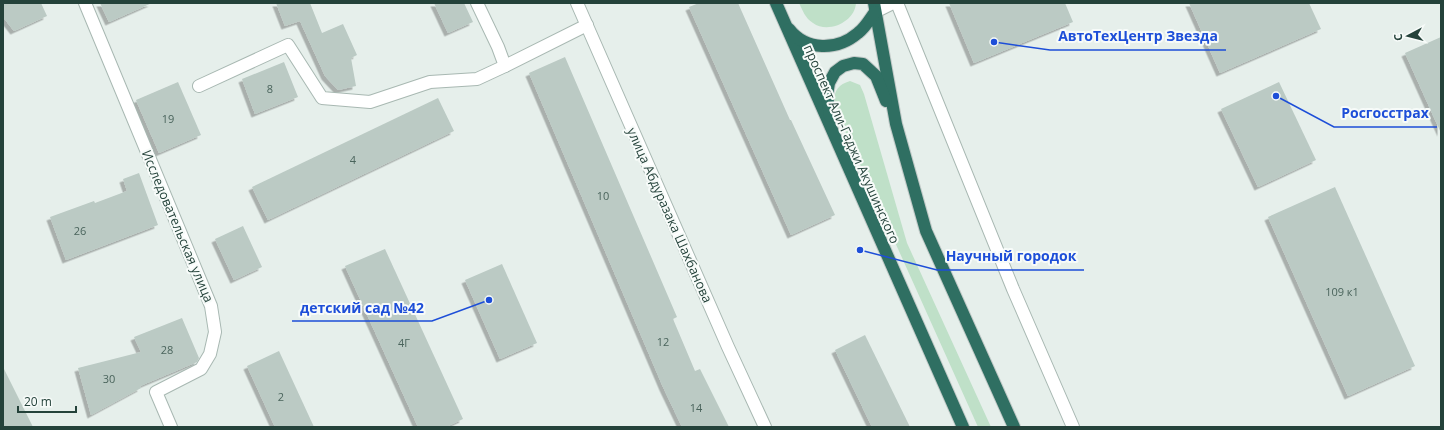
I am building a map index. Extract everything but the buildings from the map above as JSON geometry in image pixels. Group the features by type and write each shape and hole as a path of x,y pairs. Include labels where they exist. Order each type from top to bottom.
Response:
{"highway":[{"name":"проспект Али-Гаджи Акушинского","path":"776,3 963,427"},
{"path":"783,20 796,38 814,46 829,46 839,44 859,32 874,7"},
{"path":"874,7 896,124 926,231 1014,427"},
{"path":"834,137 827,95 829,83 835,72 843,66 854,63 863,64 876,76 896,124"}],"street":[{"name":"Исследовательская улица","path":"85,3 211,306 215,332 210,354 201,369 156,392 171,427"},
{"path":"477,3 498,47 505,66"},
{"name":"улица Абдуразака Шахбанова","path":"577,3 725,340 765,427"},
{"path":"874,7 893,3"},
{"path":"898,3 1013,289 1073,427"},
{"path":"199,86 288,45 322,98 370,102 430,82 477,78 505,66 586,25"}],"green space":[{"path":"799,3 856,3 851,16 846,21 833,27 826,27 819,26 810,21 804,14"},
{"path":"850,81 860,85 864,94 907,243 991,427 978,427 837,113 834,98 835,93 840,86"}],"place":[{"name":"АвтоТехЦентр Звезда","path":"994,42"},
{"name":"Росгосстрах","path":"1276,96"},
{"name":"Научный городок","path":"860,250"},
{"name":"детский сад №42","path":"489,300"}]}
